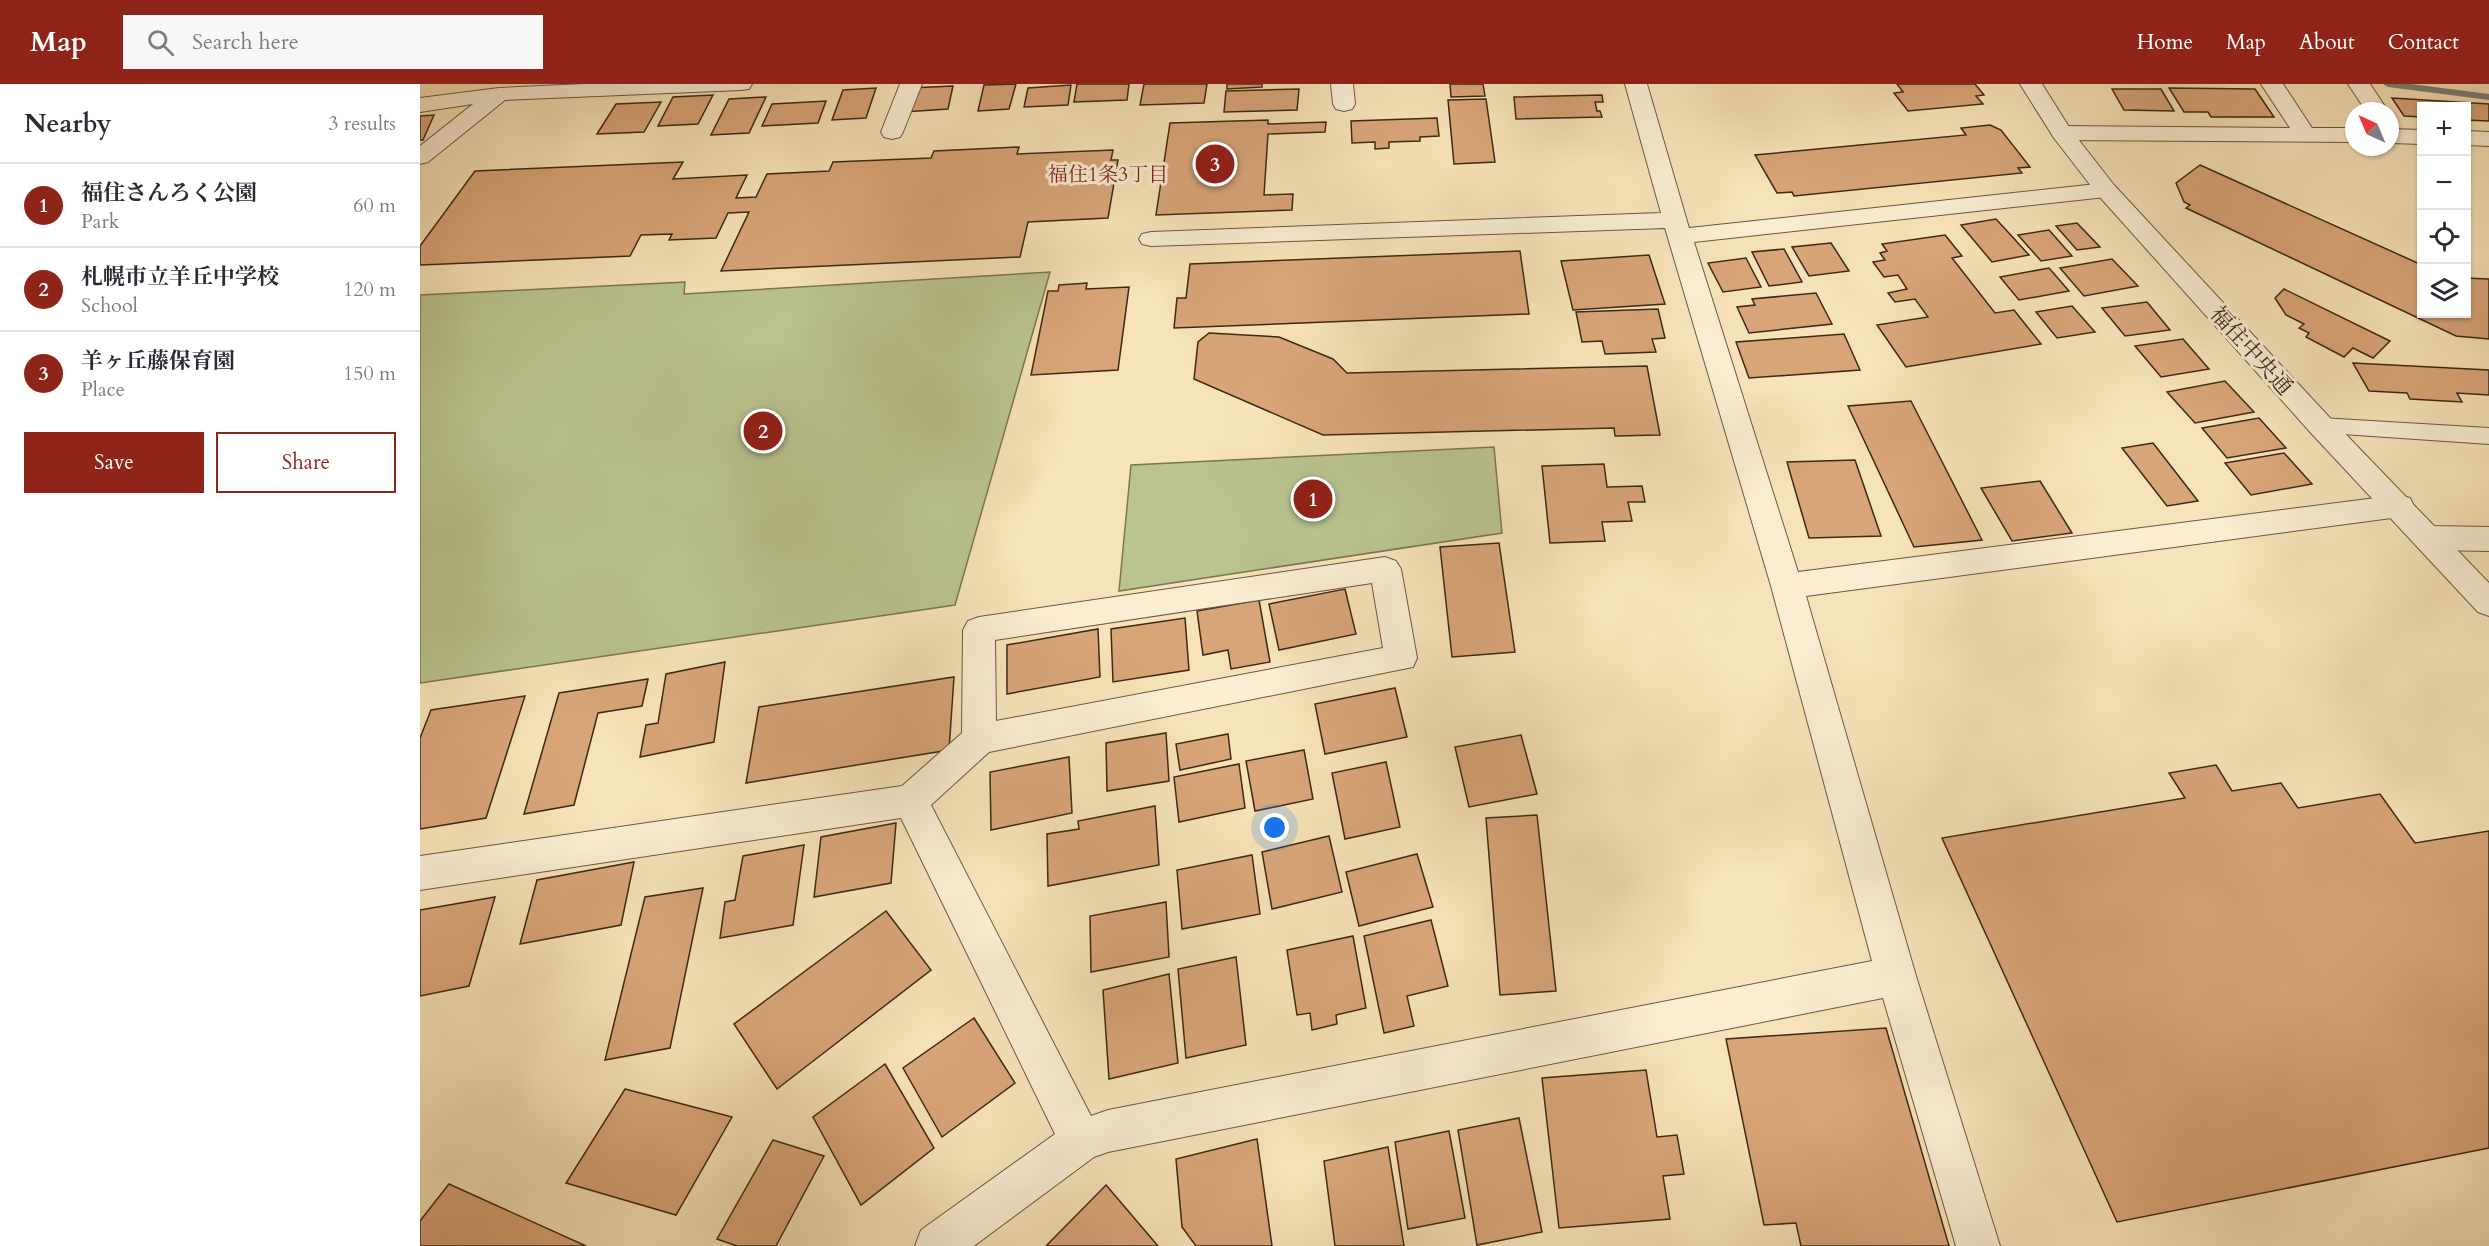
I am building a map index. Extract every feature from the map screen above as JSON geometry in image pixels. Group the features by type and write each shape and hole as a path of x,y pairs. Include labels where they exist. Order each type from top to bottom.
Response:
{"street":[{"path":"420,105 505,89 741,84"},
{"path":"892,132 911,84"},
{"path":"1636,84 1787,586 1896,976 1978,1246"},
{"name":"福住中央通","path":"2031,84 2062,133 2106,190 2321,426 2489,603"},
{"path":"2272,84 2305,134"},
{"path":"2360,87 2371,102"},
{"path":"420,157 505,89"},
{"path":"2062,133 2345,135"},
{"path":"2399,135 2417,137"},
{"path":"2471,138 2489,139"},
{"path":"1151,239 1678,228 2106,190"},
{"path":"1787,586 2399,506"},
{"path":"2429,538 2489,539"},
{"path":"420,873 911,801 979,739 1401,658 1385,569 979,630 979,739"},
{"path":"911,801 1081,1141"},
{"path":"937,1246 1081,1141 1108,1131 1896,976"}],"lane":[{"path":"2321,426 2489,436"}],"green space":[{"path":"1050,272 955,605 420,683 420,295 685,282 684,294"},
{"path":"1494,447 1502,533 1119,591 1131,465"}],"building":[{"path":"1016,84 1009,109 978,111 984,85"},
{"path":"1077,84 1129,84 1127,100 1074,102"},
{"path":"1144,84 1207,84 1204,103 1140,105"},
{"path":"1227,84 1262,84 1262,87 1227,89"},
{"path":"1450,84 1483,84 1485,96 1451,97"},
{"path":"1897,84 1975,84 1984,95 1976,96 1983,104 1908,111 1894,93 1903,92"},
{"path":"1071,85 1068,105 1024,107 1028,88"},
{"path":"953,86 948,109 904,112 910,88"},
{"path":"876,88 866,118 832,120 843,90"},
{"path":"2169,88 2255,89 2274,117 2211,117 2208,112 2184,112"},
{"path":"1299,89 1297,110 1224,112 1226,91"},
{"path":"2112,89 2161,89 2174,111 2124,110"},
{"path":"713,95 698,124 658,126 673,97"},
{"path":"1602,95 1603,102 1595,102 1597,111 1600,111 1602,117 1516,119 1514,97"},
{"path":"766,97 749,133 711,135 729,99"},
{"path":"2392,98 2457,102 2417,102 2417,117 2404,116 2399,108 2399,102 2395,102"},
{"path":"1486,99 1495,162 1454,164 1448,100"},
{"path":"826,101 818,123 762,126 772,104"},
{"path":"661,102 644,132 597,134 616,104"},
{"path":"2471,103 2489,104 2489,121 2471,120"},
{"path":"434,115 423,140 420,140 420,116"},
{"path":"1437,118 1439,136 1420,137 1420,141 1389,142 1389,148 1375,149 1375,142 1352,143 1351,121"},
{"path":"1268,120 1268,124 1326,122 1325,132 1268,134 1264,195 1293,194 1292,210 1156,215 1170,123"},
{"path":"1990,125 2001,130 2030,167 2018,168 2022,173 1794,196 1792,192 1777,193 1755,155 1966,135 1961,128"},
{"path":"1019,147 1017,154 1113,150 1111,160 1118,160 1108,218 1028,222 1020,257 721,271 749,212 728,213 716,238 669,240 672,234 641,235 630,256 420,265 420,246 475,171 683,162 673,179 747,175 736,198 756,197 767,174 829,171 833,162 931,158 934,151"},
{"path":"2200,165 2417,263 2417,318 2186,208 2190,205 2184,202 2176,183"},
{"path":"1996,219 2029,255 1992,262 1961,225"},
{"path":"2077,223 2100,247 2077,250 2056,226"},
{"path":"2049,230 2072,256 2041,261 2018,235"},
{"path":"1945,235 1962,256 1952,258 1995,313 2014,310 2041,344 1906,367 1877,325 1928,317 1915,299 1895,302 1888,293 1907,289 1898,275 1884,277 1873,262 1885,260 1880,253 1887,251 1882,244"},
{"path":"1831,243 1849,271 1809,276 1792,247"},
{"path":"1784,249 1802,282 1769,286 1752,252"},
{"path":"1520,251 1529,314 1174,328 1177,298 1186,298 1190,264"},
{"path":"1649,255 1665,304 1573,310 1561,261"},
{"path":"1746,258 1761,287 1723,292 1708,263"},
{"path":"2112,259 2138,286 2084,296 2060,268"},
{"path":"2049,268 2069,291 2019,300 2000,277"},
{"path":"2471,278 2489,279 2489,339 2456,336 2418,318 2471,318"},
{"path":"1087,283 1086,289 1129,287 1118,370 1031,375 1048,291 1058,291 1059,285"},
{"path":"2284,289 2390,341 2373,358 2353,348 2344,357 2306,337 2309,333 2299,328 2304,324 2286,315 2275,298"},
{"path":"1816,293 1832,324 1749,333 1737,307 1755,305 1752,299"},
{"path":"2147,302 2170,330 2125,336 2102,308"},
{"path":"2072,306 2095,332 2057,338 2036,312"},
{"path":"1658,309 1665,338 1652,339 1656,352 1605,354 1602,341 1582,342 1576,312"},
{"path":"1209,333 1279,337 1333,359 1347,373 1647,366 1660,435 1615,436 1614,428 1323,435 1194,379 1198,342"},
{"path":"1844,334 1860,370 1749,378 1736,342"},
{"path":"2183,339 2209,369 2161,377 2135,346"},
{"path":"2353,363 2489,370 2489,395 2457,393 2462,402 2410,399 2407,393 2369,391"},
{"path":"2225,381 2254,412 2195,423 2167,392"},
{"path":"1911,401 1982,540 1914,547 1848,406"},
{"path":"2259,418 2286,448 2227,458 2202,428"},
{"path":"2153,443 2198,501 2167,506 2122,448"},
{"path":"2284,453 2312,484 2251,495 2225,463"},
{"path":"1855,460 1881,536 1809,538 1787,462"},
{"path":"1604,464 1607,487 1642,486 1645,502 1628,502 1632,521 1602,522 1605,541 1550,543 1542,466"},
{"path":"2040,481 2072,533 2012,541 1981,488"},
{"path":"1499,543 1515,652 1452,657 1440,547"},
{"path":"1345,589 1356,634 1279,650 1269,604"},
{"path":"1259,600 1270,662 1231,669 1228,650 1203,655 1197,611"},
{"path":"1185,618 1189,670 1113,682 1111,629"},
{"path":"1098,629 1100,677 1007,694 1007,645"},
{"path":"725,662 714,742 640,757 646,725 658,723 666,674"},
{"path":"954,677 949,750 746,783 759,707"},
{"path":"648,679 642,706 598,713 574,805 524,814 559,693"},
{"path":"1395,688 1407,737 1325,754 1315,704"},
{"path":"525,696 486,818 420,829 420,738 431,710"},
{"path":"1166,733 1169,781 1107,791 1106,743"},
{"path":"1228,734 1231,759 1180,770 1176,744"},
{"path":"1521,735 1537,794 1469,807 1455,747"},
{"path":"1304,750 1313,799 1255,811 1246,761"},
{"path":"1069,757 1072,813 991,830 990,772"},
{"path":"1386,762 1400,827 1345,839 1332,773"},
{"path":"1239,764 1245,808 1179,822 1174,777"},
{"path":"2216,765 2232,791 2281,783 2298,808 2380,794 2415,843 2489,831 2489,1148 2117,1222 1942,838 2185,798 2169,773"},
{"path":"1155,806 1159,865 1048,886 1047,834 1079,829 1078,821"},
{"path":"1537,815 1556,991 1500,995 1486,818"},
{"path":"896,823 891,883 814,897 821,837"},
{"path":"1329,836 1342,892 1272,909 1262,852"},
{"path":"804,845 793,925 720,938 725,902 735,900 743,856"},
{"path":"1417,854 1433,907 1359,926 1346,872"},
{"path":"1252,855 1260,914 1182,929 1177,870"},
{"path":"634,862 621,925 520,944 537,880"},
{"path":"703,888 670,1048 605,1060 645,897"},
{"path":"495,897 469,986 420,996 420,910"},
{"path":"1166,902 1169,957 1091,972 1090,916"},
{"path":"886,911 931,970 777,1089 734,1024"},
{"path":"1431,920 1448,986 1407,996 1414,1026 1384,1033 1364,936"},
{"path":"1353,936 1366,1008 1336,1015 1337,1024 1312,1030 1310,1013 1297,1015 1287,950"},
{"path":"1236,957 1246,1045 1186,1058 1178,969"},
{"path":"1169,974 1178,1063 1109,1079 1103,990"},
{"path":"974,1018 1015,1083 942,1137 903,1068"},
{"path":"1886,1028 1949,1246 1801,1246 1796,1223 1764,1225 1726,1039"},
{"path":"885,1064 934,1148 861,1205 813,1117"},
{"path":"1646,1070 1657,1137 1677,1135 1684,1174 1663,1176 1670,1219 1559,1228 1542,1078"},
{"path":"625,1089 732,1117 676,1215 566,1183"},
{"path":"1519,1118 1542,1232 1477,1245 1458,1130"},
{"path":"1449,1131 1465,1218 1408,1229 1395,1142"},
{"path":"1257,1139 1272,1246 1196,1246 1182,1227 1176,1159"},
{"path":"773,1140 824,1156 776,1246 737,1246 717,1239"},
{"path":"1388,1147 1404,1246 1335,1246 1324,1161"},
{"path":"449,1184 586,1246 420,1246 420,1221"},
{"path":"1106,1185 1158,1246 1046,1246"}],"waterway":[{"path":"2388,84 2489,97"}],"place":[{"name":"羊ヶ丘藤保育園","path":"1215,164"},
{"name":"札幌市立羊丘中学校","path":"763,431"},
{"name":"福住さんろく公園","path":"1313,499"}],"district":[{"name":"福住1条3丁目","path":"1108,174"}]}
